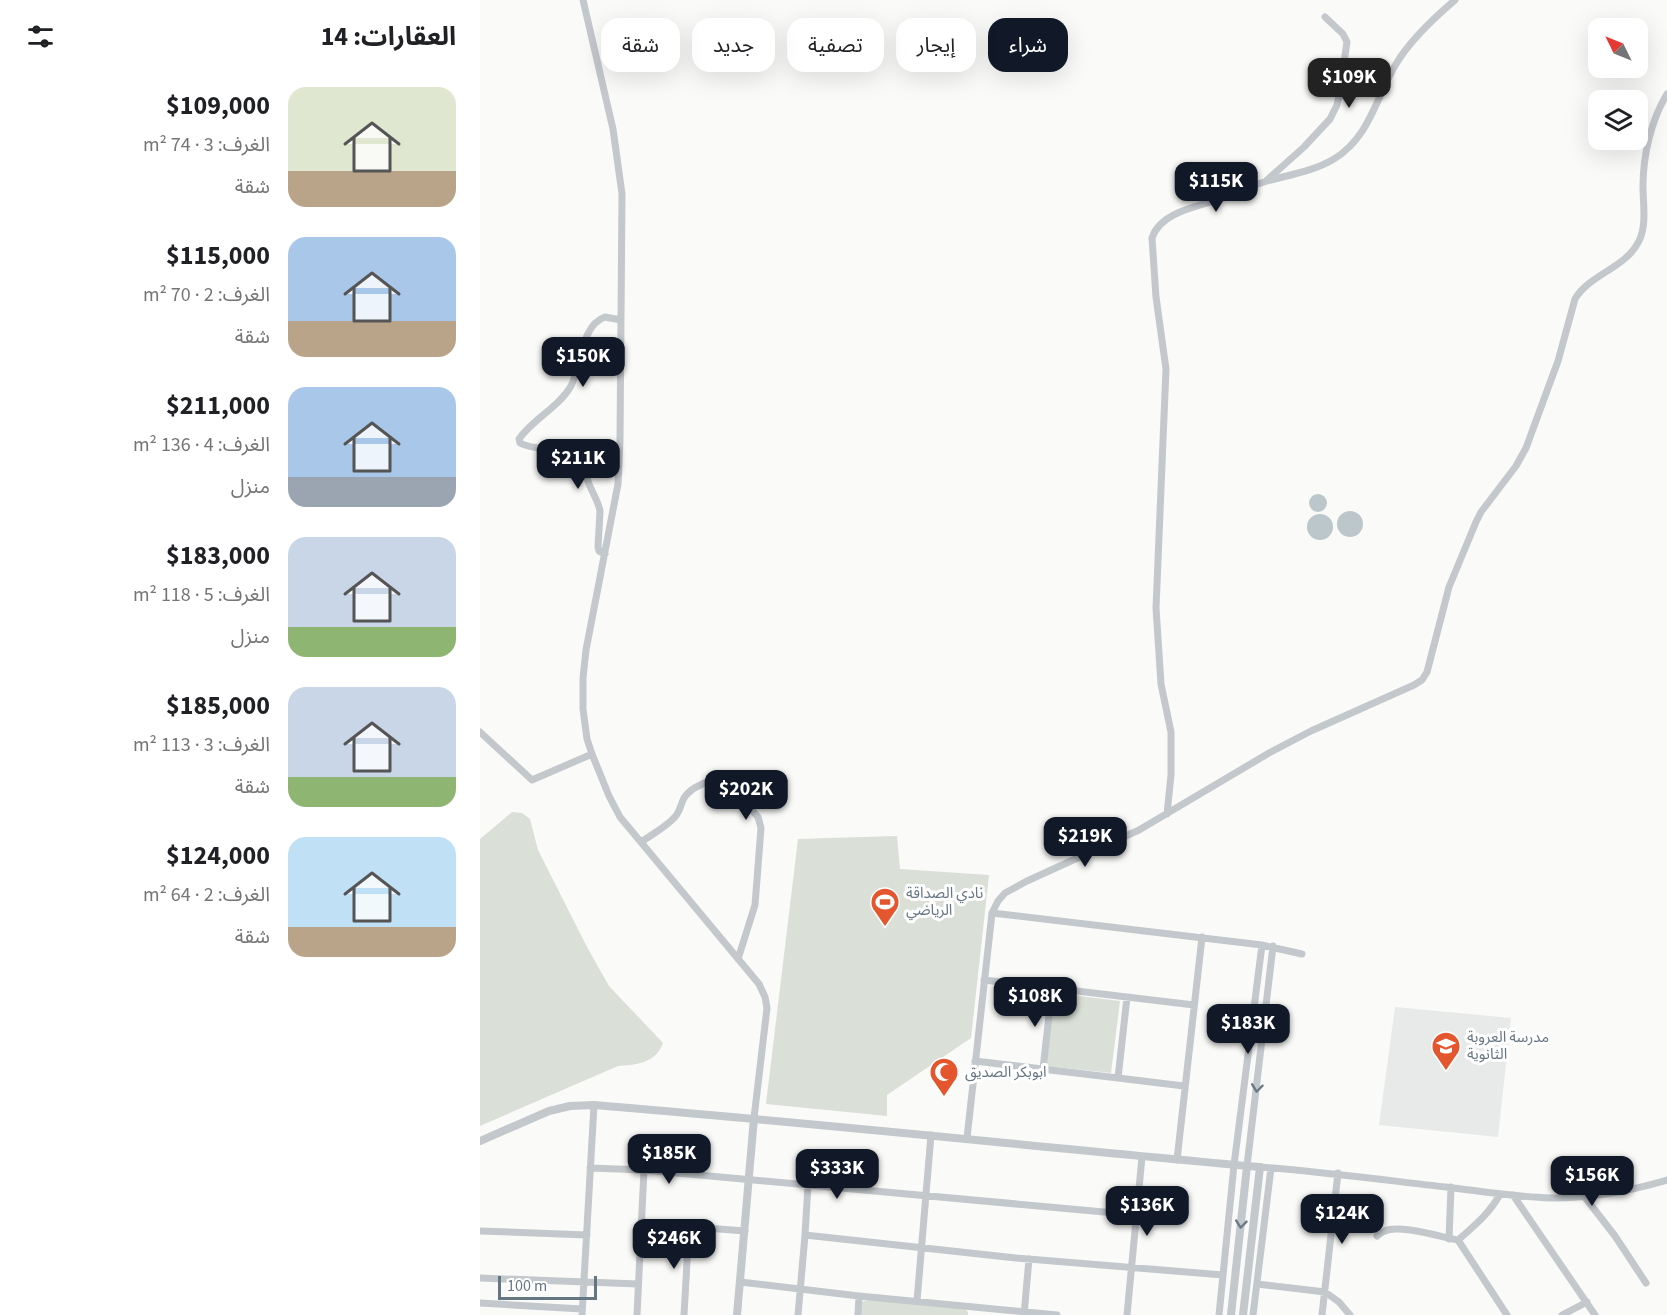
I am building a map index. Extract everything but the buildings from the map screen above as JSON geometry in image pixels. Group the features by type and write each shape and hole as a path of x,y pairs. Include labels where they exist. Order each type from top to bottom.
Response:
{"street":[{"path":"584,0 613,129 622,194 618,484 590,624 583,678 583,709 587,739 592,754 620,817 759,984 765,997 767,1008 754,1118 737,1315"},
{"path":"1167,814 1171,775 1171,732 1161,684 1155,608 1167,369 1156,297 1152,238 1160,224 1177,213 1265,182 1288,177 1334,159 1365,127 1396,63 1438,15 1455,0"},
{"path":"1265,182 1318,133 1330,119 1337,105 1347,42 1343,34 1325,17"},
{"path":"968,1138 992,913 1005,893 1139,830 1290,741 1414,685 1424,677 1449,587 1481,512 1527,448 1558,361 1575,299 1591,281 1627,257 1640,239 1647,151 1657,114 1667,94"},
{"path":"605,554 599,551 598,547 599,506 585,469 579,460 575,456 528,447 519,441 520,437 558,401 572,384 584,344 595,323 605,317 621,320"},
{"path":"480,732 532,780 592,754"},
{"path":"641,842 672,820 681,809 682,801 696,786 722,778 758,817 761,828 755,905 738,959"},
{"path":"992,913 1273,946 1302,954"},
{"path":"1177,1160 1202,937"},
{"path":"1219,1315 1234,1165 1262,945"},
{"path":"1231,1315 1273,946"},
{"path":"984,980 1194,1005"},
{"path":"1043,1069 1052,989"},
{"path":"1118,1078 1127,997"},
{"path":"975,1061 1185,1086"},
{"path":"480,1303 582,1312 594,1105"},
{"path":"480,1141 549,1111 570,1106 594,1105 968,1138 1142,1157 1338,1173 1500,1194 1551,1198 1620,1191 1667,1180"},
{"path":"917,1301 931,1135"},
{"path":"1127,1315 1142,1157"},
{"path":"1243,1315 1260,1167"},
{"path":"590,1168 644,1170 1137,1215"},
{"path":"1253,1315 1271,1168"},
{"path":"637,1315 644,1170"},
{"path":"1322,1315 1338,1173"},
{"path":"798,1315 808,1185"},
{"path":"1449,1239 1451,1187"},
{"path":"1377,1236 1385,1230 1394,1228 1458,1240 1486,1215 1500,1194"},
{"path":"1513,1195 1595,1315"},
{"path":"1584,1196 1615,1236 1646,1283"},
{"path":"642,1223 745,1231"},
{"path":"684,1315 689,1227"},
{"path":"480,1231 587,1235"},
{"path":"805,1235 1029,1259 1223,1275"},
{"path":"1458,1240 1507,1315"},
{"path":"1024,1314 1029,1259"},
{"path":"480,1278 638,1284"},
{"path":"740,1282 917,1301 974,1311 1057,1315"},
{"path":"1257,1284 1325,1292 1340,1302 1350,1315"},
{"path":"858,1315 859,1296"},
{"path":"1562,1315 1587,1302"}],"shaded area":[{"path":"1318,494 1324,497 1327,503 1324,509 1318,512 1312,509 1309,503 1312,497"},
{"path":"1350,511 1359,515 1363,524 1359,533 1350,537 1341,533 1337,524 1341,515"},
{"path":"1320,514 1329,518 1333,527 1329,536 1320,540 1311,536 1307,527 1311,518"},
{"path":"512,812 522,813 530,819 538,850 609,986 663,1043 656,1055 645,1062 618,1066 480,1126 480,839"},
{"name":"نادي الصداقة الرياضي","path":"897,836 900,869 989,875 971,1038 887,1095 887,1116 766,1104 798,839"},
{"path":"1055,993 1120,1001 1111,1073 1046,1066"},
{"name":"مدرسة العروبة الثانوية","path":"1395,1007 1511,1018 1498,1137 1379,1125"},
{"path":"869,1300 965,1309 968,1315 859,1315 860,1304"}],"place":[{"name":"نادي الصداقة الرياضي","path":"885,928"},
{"name":"مدرسة العروبة الثانوية","path":"1446,1072"},
{"name":"ابوبكر الصديق","path":"944,1098"}]}
